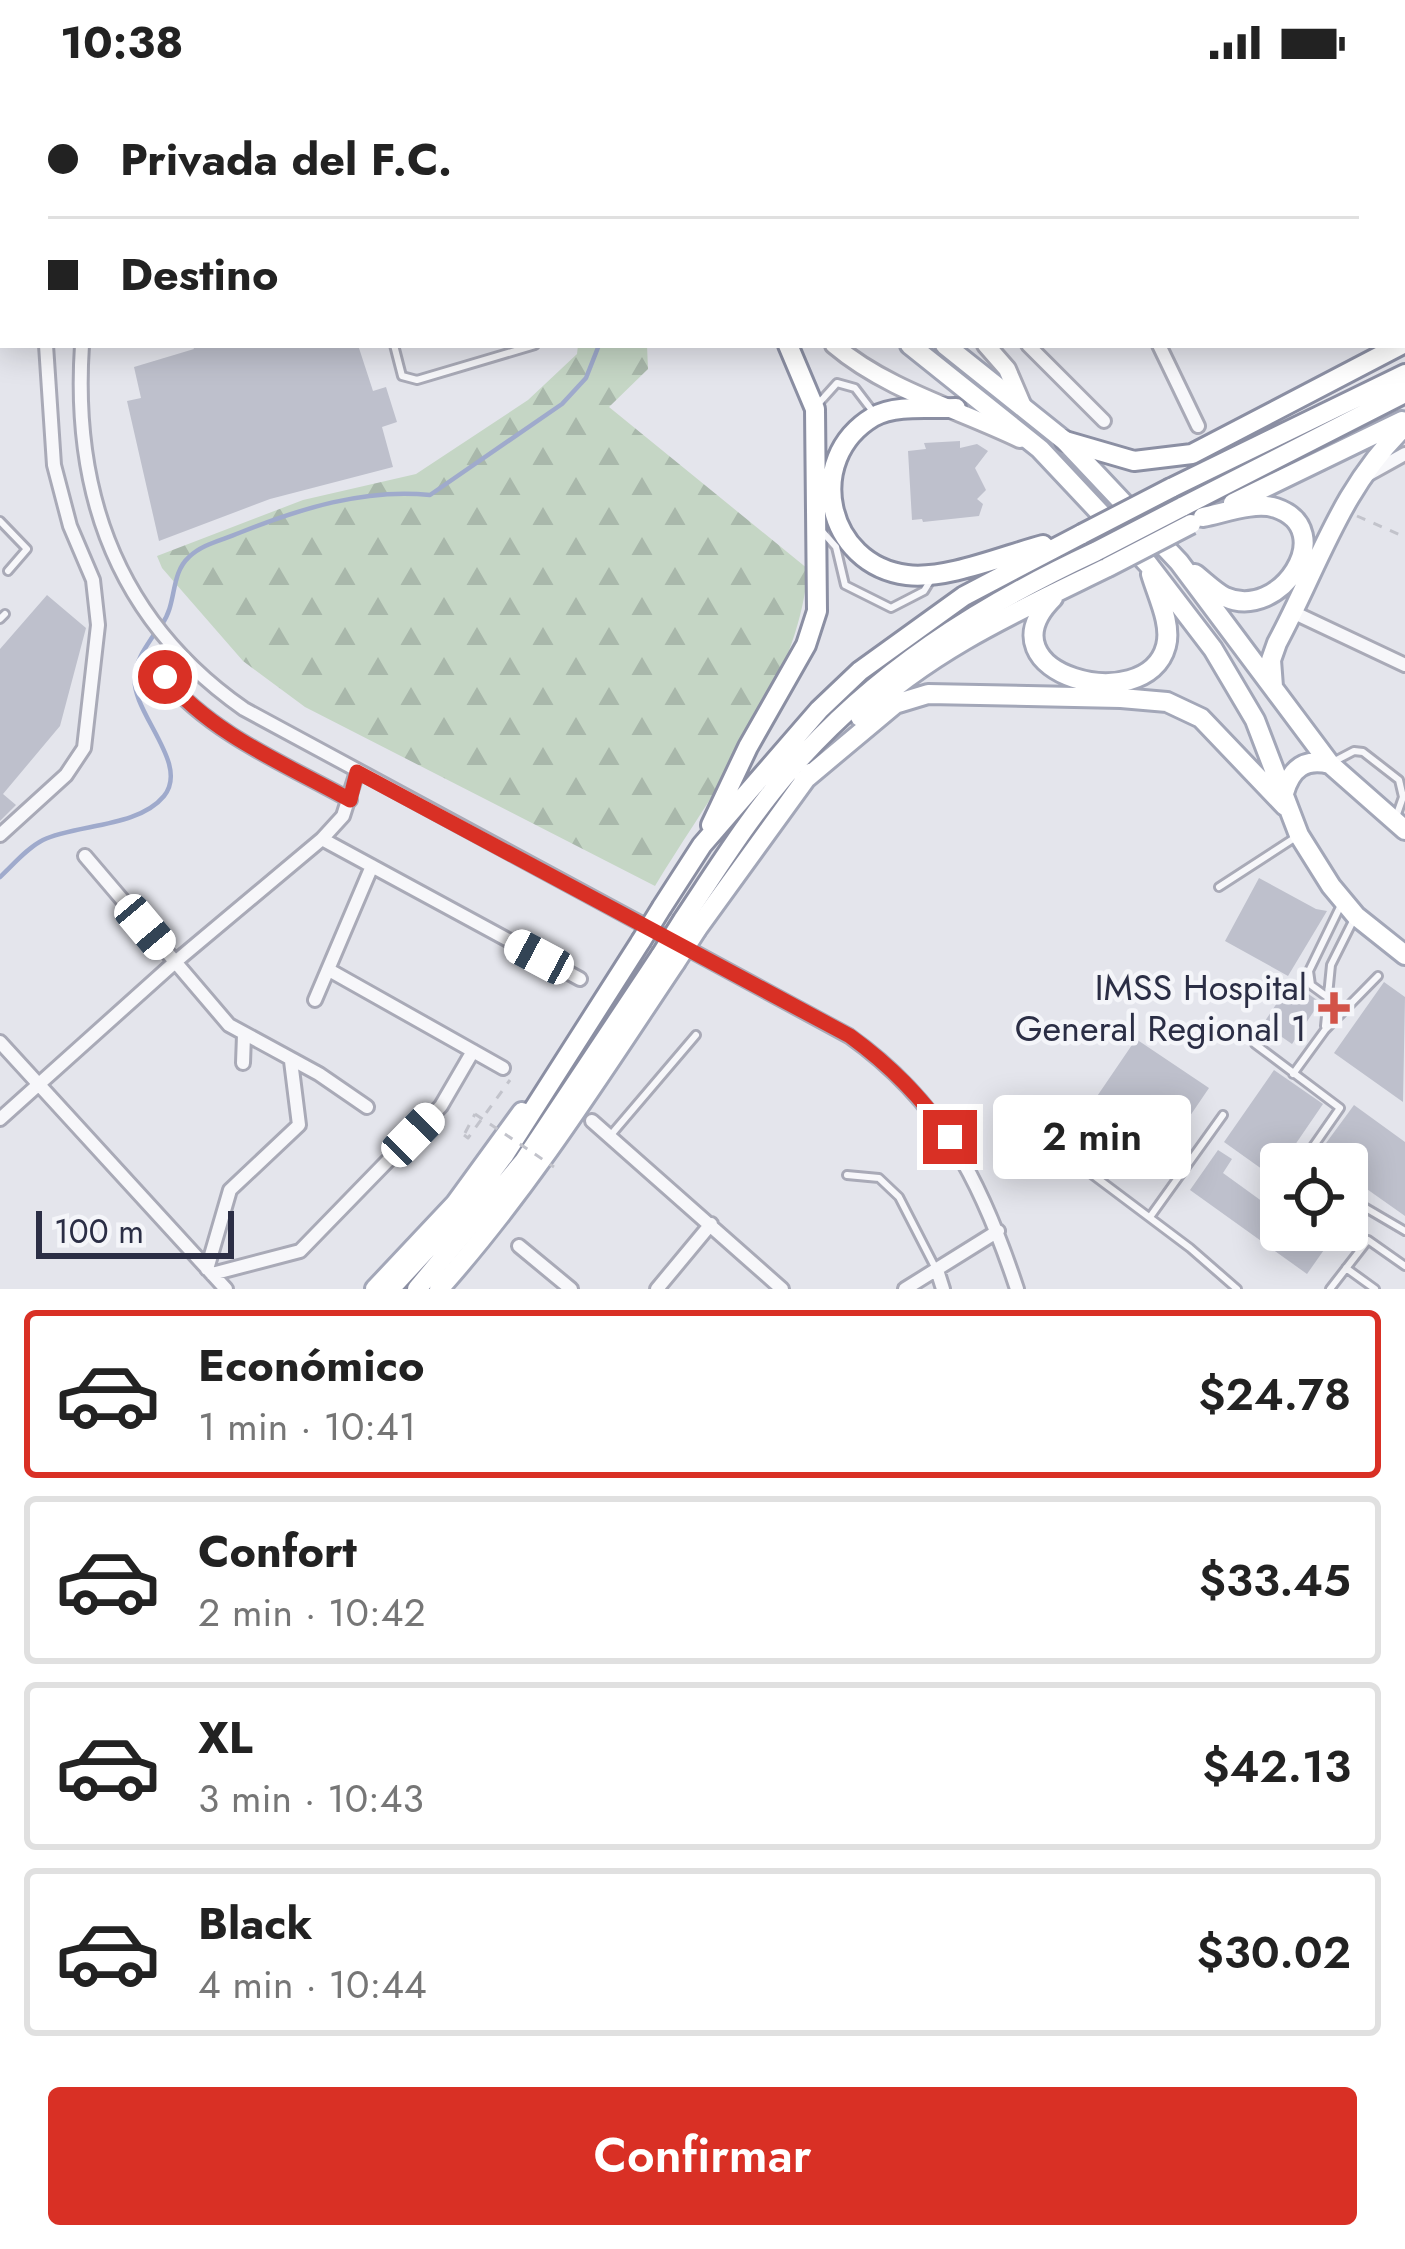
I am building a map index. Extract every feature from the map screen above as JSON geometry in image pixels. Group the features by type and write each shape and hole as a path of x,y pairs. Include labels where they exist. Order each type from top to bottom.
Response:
{"main road":[{"path":"390,1289 464,1210 505,1154 702,845 748,747 806,645 817,611 815,409 789,348"},
{"path":"838,348 879,376 1040,448"},
{"path":"914,348 1040,448 1148,564 1213,649 1255,720 1299,835 1350,909 1405,955"},
{"path":"949,348 1065,442 1179,562 1330,764 1400,825"},
{"path":"968,348 1022,404"},
{"path":"989,348 1007,369 1022,404"},
{"path":"1065,442 1134,461 1192,454 1393,348"},
{"path":"702,845 819,710 860,671 964,596 1405,374"},
{"path":"1192,516 1405,393"},
{"path":"956,408 875,416 854,434 833,476 832,505 838,529 852,550 868,563 913,576 1082,534"},
{"path":"439,1289 536,1170 790,770 874,686 974,614 1405,422"},
{"path":"1273,692 1271,660 1277,643 1340,508 1374,456 1405,422"},
{"path":"1179,562 1226,597 1247,601 1268,597 1295,573 1305,548 1292,517 1275,507 1192,516"},
{"path":"1102,560 1061,590 1044,607 1037,623 1035,644 1041,660 1071,680 1124,682 1156,665 1166,649 1168,630 1148,564"},
{"path":"690,924 856,721 927,662 983,627 1061,590"},
{"path":"803,781 895,704 928,694 1121,698 1167,701 1201,718 1287,801"},
{"path":"1287,801 1294,771 1315,760 1330,764"},
{"path":"1378,936 1405,934"},
{"path":"375,1289 455,1204 641,941"},
{"path":"417,1289 524,1161 668,959"}],"street":[{"path":"0,835 66,775 84,748 98,626 93,580 70,526 54,465 46,348"},
{"path":"82,348 80,425 109,548 145,612 214,688 244,710 357,772 850,1036 918,1094 950,1137 998,1231 1017,1289"},
{"path":"1031,348 1104,421"},
{"path":"1160,348 1198,426"},
{"path":"1358,479 1405,454"},
{"path":"1299,615 1405,665"},
{"path":"165,677 222,728 350,800"},
{"path":"0,1120 174,963 322,839 343,816 357,772"},
{"path":"322,839 580,979"},
{"path":"85,856 229,1025 367,1106"},
{"path":"315,1000 372,866"},
{"path":"329,970 503,1068"},
{"path":"242,1063 244,1035"},
{"path":"0,1042 226,1289"},
{"path":"209,1271 300,1251 441,1106 473,1051"},
{"path":"209,1271 230,1190 299,1125 291,1061"},
{"path":"592,1121 782,1289"},
{"path":"657,1289 711,1224"},
{"path":"905,1289 998,1231"},
{"path":"519,1246 571,1289"},
{"path":"937,1270 943,1289"}],"lane":[{"path":"395,348 402,376 417,380 525,348"},
{"path":"815,409 837,383 854,388 875,416"},
{"path":"0,521 27,549 8,571"},
{"path":"813,522 836,547 845,584 891,608 924,591 935,574"},
{"path":"1330,764 1354,751 1373,758 1399,780 1403,789 1400,825"},
{"path":"1219,887 1299,835"},
{"path":"1326,996 1311,985 1309,971 1350,909"},
{"path":"1325,1030 1331,965 1350,909"},
{"path":"1293,1074 1325,1030 1378,976"},
{"path":"610,1136 696,1035"},
{"path":"1256,1044 1340,1108 1316,1143"},
{"path":"1150,1217 1223,1115"},
{"path":"1096,1136 1077,1163 1237,1289"},
{"path":"847,1175 879,1178 899,1197 937,1270"},
{"path":"1368,1210 1405,1232"},
{"path":"1330,1289 1369,1240 1405,1266"},
{"path":"1346,1268 1375,1289"}],"path":[{"path":"1340,508 1405,537"},
{"path":"503,1068 514,1074 468,1138 464,1135 475,1114 554,1167"}],"green space":[{"path":"578,348 647,348 648,369 609,407 808,569 801,612 771,694 655,886 305,707 243,661 162,568 157,556 303,500 416,474 528,400 577,354"}],"building":[{"path":"359,348 373,391 386,387 397,422 382,427 393,467 270,499 159,541 127,401 141,398 134,367 194,349"},
{"path":"960,441 960,448 977,444 988,451 975,468 986,490 977,499 983,504 979,516 912,520 908,451 926,449 924,443"},
{"path":"47,595 86,628 60,726 3,794 16,805 0,821 0,649"},
{"path":"1259,878 1327,911 1288,976 1225,941"},
{"path":"1291,982 1320,1002 1292,1044 1263,1024"},
{"path":"1384,982 1405,997 1403,1102 1334,1053"},
{"path":"1136,1039 1209,1088 1160,1160 1087,1111"},
{"path":"1274,1070 1323,1104 1296,1143 1260,1143 1260,1168 1224,1142"},
{"path":"1354,1105 1405,1142 1405,1216 1368,1190 1368,1143 1326,1143"},
{"path":"1218,1150 1232,1159 1223,1173 1260,1200 1260,1240 1190,1190"},
{"path":"1275,1251 1323,1251 1307,1274"}],"waterway":[{"path":"162,624 183,564 200,549 333,502 430,495 562,404 586,378 598,348"},
{"path":"0,877 43,840 123,820 164,796 170,768 141,704 135,675 155,633"}],"place":[{"name":"IMSS Hospital General Regional 1","path":"1334,1008"}],"route":[{"path":"165,677 222,728 350,800 357,772 850,1036 918,1094 950,1137"}]}
